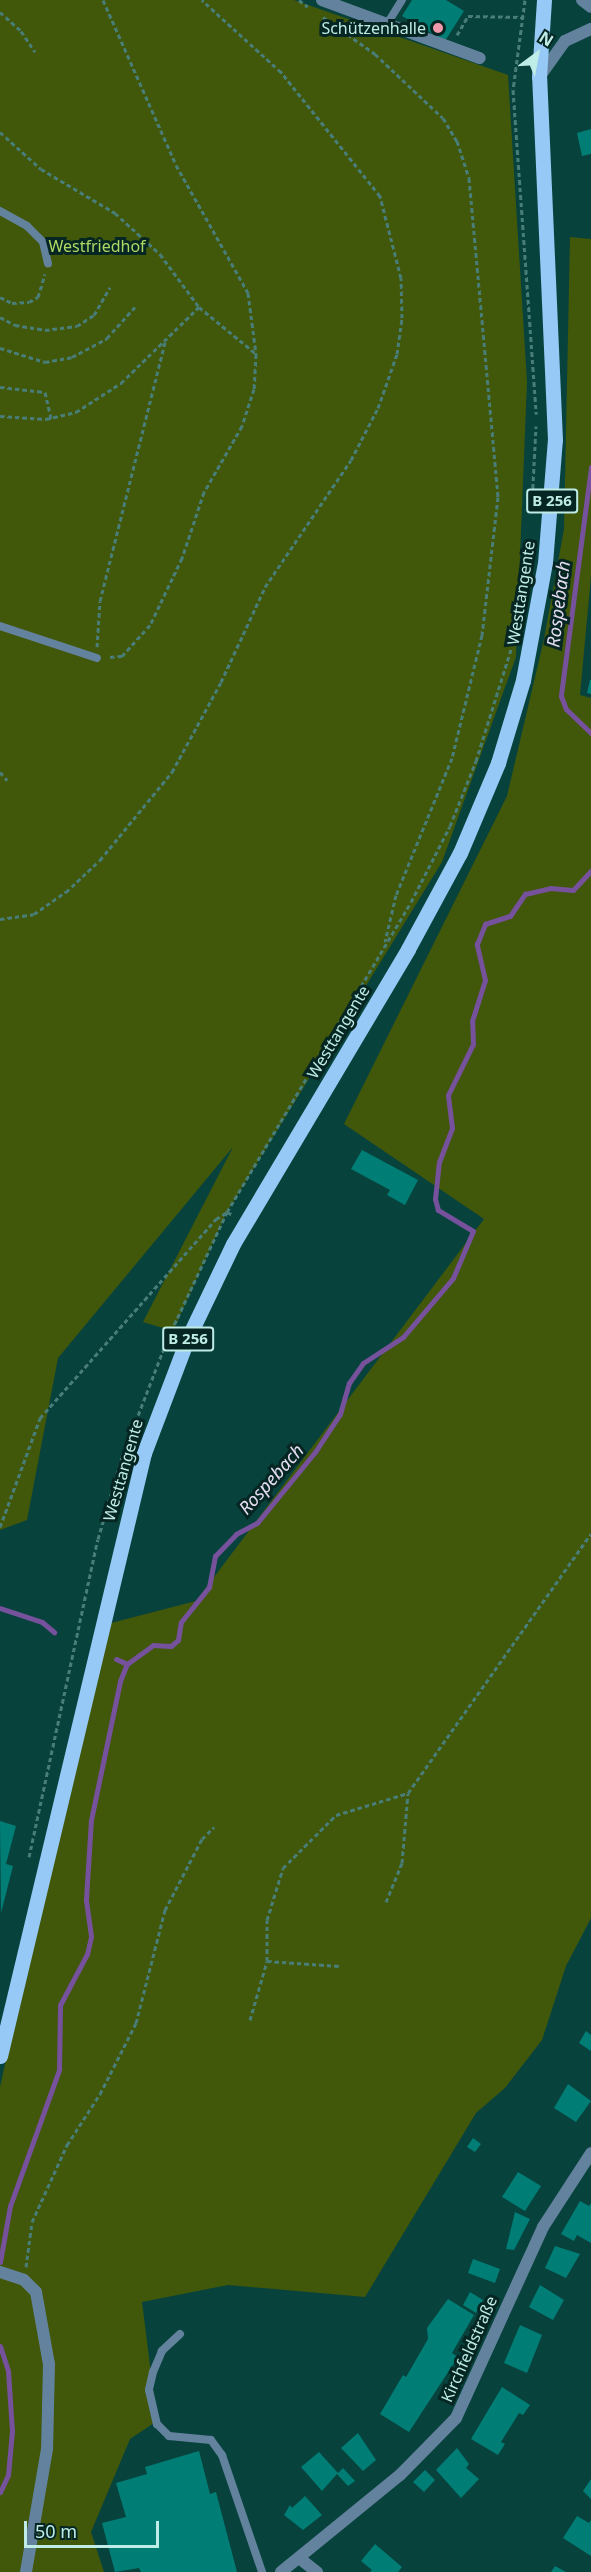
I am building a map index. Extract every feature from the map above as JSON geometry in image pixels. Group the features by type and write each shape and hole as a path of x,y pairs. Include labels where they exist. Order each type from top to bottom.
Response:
{"main road":[{"name":"Westtangente","path":"0,2056 144,1453 187,1340 245,1221 389,982 460,854 498,762 536,622 545,563 555,440 539,77 544,0"}],"street":[{"path":"322,0 480,58"},
{"path":"582,0 591,6"},
{"path":"539,77 565,40 591,29"},
{"name":"Kirchfeldstraße","path":"281,2572 400,2475 456,2418 543,2227 591,2153"},
{"path":"5,2273 24,2280 36,2292 49,2364 47,2449 26,2572"},
{"path":"299,2558 317,2572"}],"lane":[{"path":"387,24 402,0"},
{"path":"0,211 27,226 43,243 48,263"},
{"path":"0,626 97,657"},
{"path":"180,2334 162,2351 153,2372 149,2390 157,2424 169,2436 210,2440 222,2455 262,2572"}],"path":[{"path":"103,0 177,165 248,293 256,354 254,388 242,426 204,492 182,558 150,625 122,656 97,657 100,601 165,342"},
{"path":"0,920 34,914 66,892 100,860 172,772 221,682 265,587 351,460 378,408 397,354 402,318 401,278 380,196 281,72 202,0"},
{"path":"299,0 375,54 443,118 457,141 469,178 491,415 498,497 482,635 452,758 396,895 383,947 389,982"},
{"path":"525,0 513,90 536,424 531,505"},
{"path":"0,12 21,31 35,52"},
{"path":"450,47 468,16 522,17"},
{"path":"0,132 41,169 115,213 160,254 199,307 256,354"},
{"path":"0,297 12,303 38,297 48,263"},
{"path":"0,317 15,325 45,330 77,326 94,315 110,287"},
{"path":"0,348 45,362 72,357 107,338 135,307"},
{"path":"0,416 51,418 76,412 108,392 165,342 199,307"},
{"path":"0,387 45,392 51,418"},
{"path":"516,622 529,540"},
{"path":"28,1862 98,1539 122,1457 168,1338 227,1212 383,947 450,826 476,761 512,645"},
{"path":"0,772 7,780"},
{"path":"227,1212 245,1221"},
{"path":"0,1527 40,1418 216,1219 227,1212"},
{"path":"386,1902 402,1863 408,1793 591,1534"},
{"path":"250,2020 267,1961 267,1920 283,1868 336,1815 408,1793"},
{"path":"24,2280 32,2222 67,2145 100,2094 136,2023 165,1910 202,1839 214,1827"},
{"path":"267,1961 339,1966"}],"green space":[{"name":"Westfriedhof","path":"0,0 294,0 508,75 527,382 516,657 442,862 227,1212 173,1331 143,1322 233,1147 58,1358 27,1520 0,1530"},
{"path":"570,237 591,239 591,576 580,695 591,698 591,1918 566,1966 542,2040 505,2088 476,2113 365,2297 228,2285 142,2302 157,2421 130,2439 91,2532 104,2572 0,2572 0,2087 41,1900 111,1623 196,1601 484,1219 344,1124 507,796 544,639 564,529"}],"building":[{"name":"Schützenhalle","path":"412,0 446,0 464,11 445,41 402,16"},
{"path":"591,129 591,154 582,156 577,133"},
{"path":"591,680 591,694 587,693"},
{"path":"362,1150 418,1180 405,1205 387,1195 390,1190 351,1169"},
{"path":"0,1821 16,1826 6,1864 13,1866 1,1913"},
{"path":"586,2031 591,2035 591,2051 579,2043"},
{"path":"568,2084 591,2101 576,2122 554,2108"},
{"path":"473,2138 481,2144 475,2152 467,2147"},
{"path":"518,2172 541,2186 525,2211 502,2197"},
{"path":"580,2201 589,2206 591,2203 591,2243 577,2235 574,2241 561,2234"},
{"path":"515,2212 530,2219 514,2250 506,2249"},
{"path":"555,2246 580,2254 566,2278 545,2268"},
{"path":"473,2259 500,2269 495,2283 468,2273"},
{"path":"540,2285 564,2300 553,2320 529,2307"},
{"path":"470,2292 483,2300 476,2313 463,2305"},
{"path":"448,2299 474,2315 452,2353 458,2357 409,2432 380,2414 403,2375 406,2377 428,2339 427,2328"},
{"path":"520,2325 542,2335 527,2373 504,2363"},
{"path":"502,2387 530,2405 523,2415 519,2413 501,2442 505,2444 498,2455 471,2439"},
{"path":"358,2433 376,2460 363,2471 341,2448"},
{"path":"457,2448 469,2464 466,2468 479,2479 461,2498 436,2470"},
{"path":"199,2451 210,2494 216,2492 237,2572 141,2572 139,2568 115,2572 102,2523 126,2517 116,2483 147,2474 145,2467"},
{"path":"319,2452 338,2473 343,2468 355,2481 348,2486 337,2474 322,2491 301,2467"},
{"path":"425,2470 435,2480 424,2492 413,2482"},
{"path":"591,2479 591,2499 583,2491"},
{"path":"305,2496 322,2515 303,2530 284,2515 290,2505 292,2508"},
{"path":"577,2516 589,2523 591,2520 591,2556 563,2538"},
{"path":"375,2544 402,2567 398,2572 370,2572 372,2570 361,2561"},
{"path":"555,2566 566,2572 551,2572"}],"waterway":[{"name":"Rospebach","path":"591,467 561,696 566,709 591,733"},
{"name":"Rospebach","path":"0,2262 10,2206 59,2070 60,2005 87,1954 91,1936 86,1899 91,1820 120,1681 127,1664 153,1645 171,1646 178,1640 181,1622 209,1587 215,1556 236,1534 257,1523 315,1452 340,1414 349,1383 363,1363 403,1337 453,1278 473,1231 438,1210 435,1199 439,1162 452,1128 448,1095 473,1044 472,1021 485,980 477,944 485,924 510,916 525,894 550,888 573,890 591,871"},
{"path":"0,1608 42,1622 54,1632"},
{"path":"116,1659 127,1664"},
{"name":"Rospebach","path":"0,2346 8,2371 12,2431 8,2475 0,2492"}],"place":[{"name":"Schützenhalle","path":"438,28"}]}
